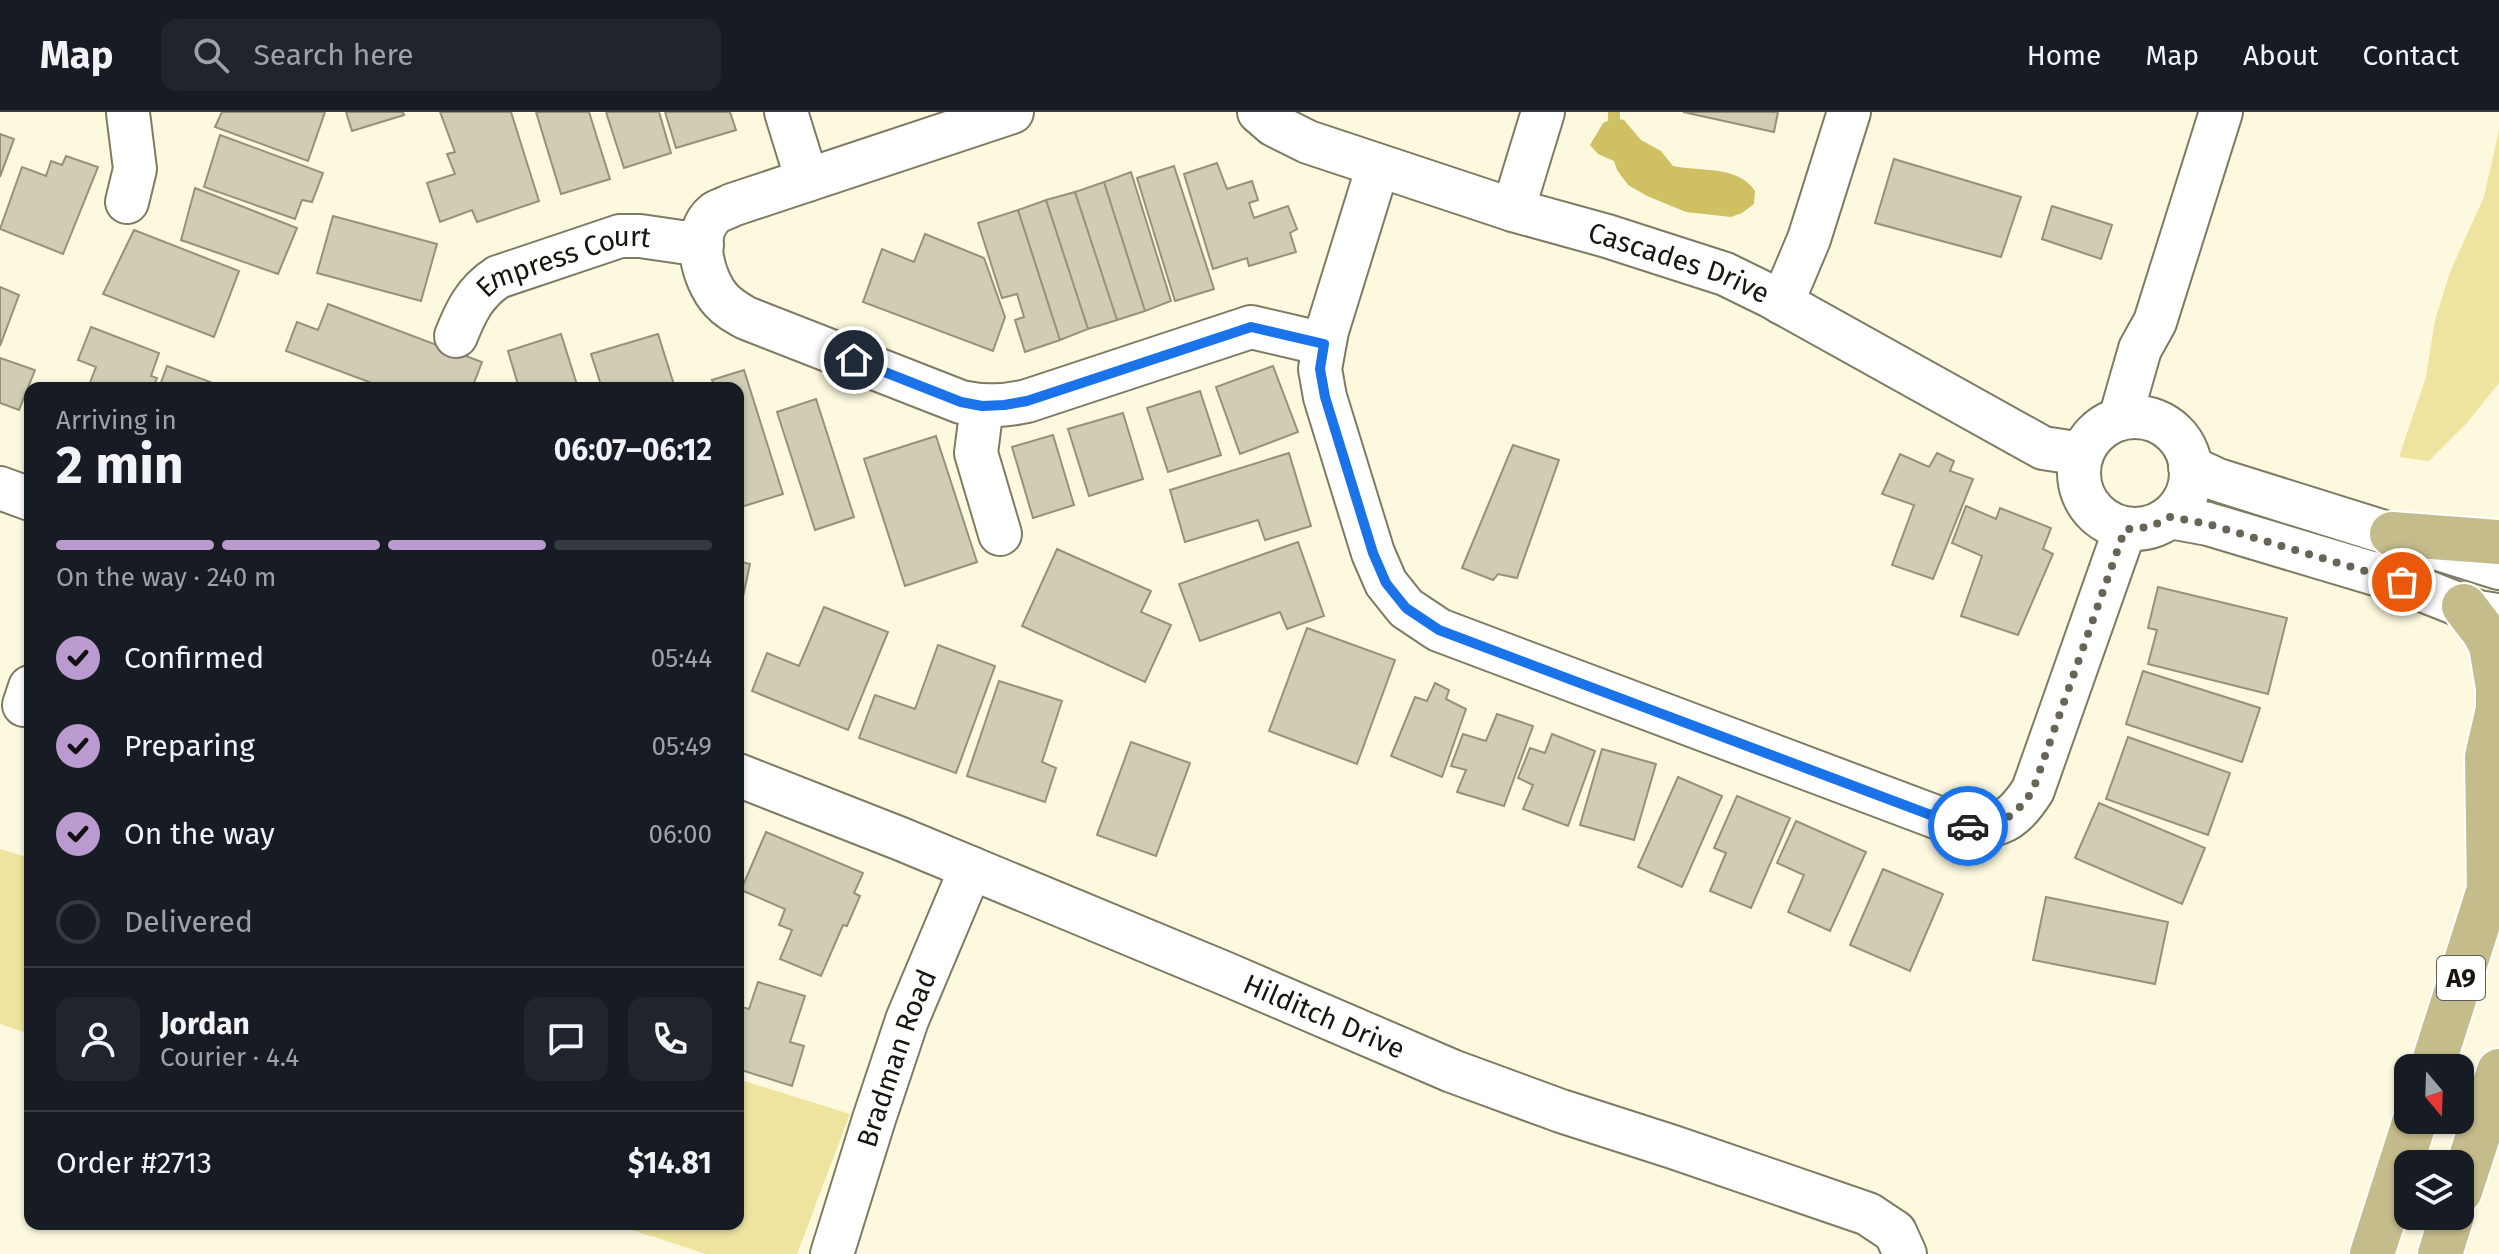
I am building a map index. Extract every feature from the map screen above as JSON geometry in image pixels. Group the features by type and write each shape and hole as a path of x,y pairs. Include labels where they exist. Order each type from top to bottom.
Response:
{"main road":[{"path":"2392,534 2499,542"},
{"path":"2482,611 2498,688 2498,709 2487,757 2494,874"},
{"name":"A9","path":"2436,1054 2494,874"},
{"path":"2473,1150 2499,1071"},
{"path":"2372,1254 2411,1134"},
{"path":"2440,1254 2448,1230"}],"street":[{"path":"106,112 136,112"},
{"path":"786,112 807,180"},
{"path":"1012,112 732,205 714,214 703,230 703,266 709,283 719,298 746,318 961,402 982,406 1027,401 1251,327 1324,344"},
{"name":"Cascades Drive","path":"1259,112 1292,135 1378,166 1725,274 2043,448 2082,454"},
{"path":"1513,210 1543,112"},
{"path":"1782,303 1809,239 1849,112"},
{"path":"2120,419 2140,349 2155,322 2221,112"},
{"path":"127,202 135,169 128,113"},
{"path":"1378,166 1324,344 1320,369 1325,397 1373,553 1386,583 1406,608 1439,630 1952,823 1979,828 1999,823 2020,810 2033,790 2125,529"},
{"name":"Empress Court","path":"456,336 469,305 483,286 498,277 620,236 702,245"},
{"path":"2155,322 2160,375 2183,451 2190,485 2183,503 2157,525 2125,529 2096,514 2080,486 2082,454 2091,439 2104,427 2120,419 2136,417 2164,426 2183,451 2218,480 2499,568"},
{"path":"982,406 976,453 1000,534"},
{"path":"0,488 24,497"},
{"path":"2170,517 2208,524 2402,582 2482,611"},
{"name":"Hilditch Drive","path":"744,777 971,868 1452,1071 1868,1214 1895,1232 1905,1254"},
{"name":"Bradman Road","path":"832,1254 907,1020 971,868"}],"shaded area":[{"path":"1614,118 1624,120 1641,140 1661,151 1673,166 1718,171 1739,177 1755,191 1754,204 1731,217 1686,212 1628,185 1614,161 1598,154 1590,145 1603,123"},
{"path":"2499,130 2499,383 2466,424 2429,461 2399,457 2426,377 2435,320 2450,272 2484,197"},
{"path":"0,849 24,856 24,1032 0,1024"},
{"path":"744,1081 850,1114 797,1254 706,1254 632,1230 744,1230"}],"building":[{"path":"222,112 325,112 308,161 215,127"},
{"path":"346,112 403,112 404,115 352,131"},
{"path":"440,112 511,112 539,201 477,222 472,210 440,222 427,183 455,174 447,154 455,152"},
{"path":"536,112 589,112 610,179 561,194"},
{"path":"606,112 659,112 671,153 624,168"},
{"path":"665,112 730,112 736,130 676,148"},
{"path":"1683,112 1778,112 1774,132"},
{"path":"0,134 14,139 0,177"},
{"path":"220,135 323,173 312,202 302,200 295,219 204,187"},
{"path":"66,156 98,167 63,254 0,229 22,167 46,176 51,161 62,165"},
{"path":"1894,159 2021,197 2001,257 1875,223"},
{"path":"1217,163 1227,189 1252,181 1258,200 1249,203 1254,218 1288,206 1297,229 1290,233 1296,252 1249,266 1247,258 1213,269 1184,174"},
{"path":"1174,166 1214,289 1175,301 1137,178"},
{"path":"1131,172 1171,301 1145,311 1104,182"},
{"path":"1104,182 1145,311 1117,320 1075,192"},
{"path":"195,188 297,228 278,274 181,240"},
{"path":"1075,192 1117,320 1088,329 1046,200"},
{"path":"1046,200 1088,329 1060,340 1018,210"},
{"path":"2052,206 2112,225 2101,259 2042,239"},
{"path":"1018,210 1060,340 1025,352 1015,320 1024,317 1017,294 1002,298 978,223"},
{"path":"333,216 437,244 421,301 317,273"},
{"path":"134,230 239,271 214,337 103,294"},
{"path":"925,234 984,258 1005,317 993,351 863,302 882,249 914,262"},
{"path":"0,287 19,295 0,346"},
{"path":"328,304 482,362 474,382 369,382 286,351 297,322 318,330"},
{"path":"91,327 159,353 151,376 157,378 155,382 90,382 96,367 78,360"},
{"path":"561,334 576,382 517,382 508,351"},
{"path":"658,334 673,382 600,382 591,354"},
{"path":"0,358 35,370 30,382 24,382 24,398 19,410 0,403"},
{"path":"167,366 210,382 161,382"},
{"path":"1273,366 1298,432 1240,454 1216,387"},
{"path":"744,370 783,494 744,506 744,382 712,380"},
{"path":"1200,391 1221,455 1168,472 1147,408"},
{"path":"816,399 854,517 815,530 777,412"},
{"path":"1123,413 1143,479 1089,496 1068,429"},
{"path":"1053,435 1074,505 1033,518 1012,447"},
{"path":"936,436 977,562 905,586 864,459"},
{"path":"1513,445 1559,460 1517,578 1498,574 1493,580 1462,568"},
{"path":"1289,453 1311,526 1265,540 1258,520 1185,542 1170,490"},
{"path":"1937,453 1954,461 1950,471 1973,479 1933,579 1892,565 1914,505 1882,494 1900,454 1929,467"},
{"path":"1966,506 1996,519 2000,508 2051,528 2043,549 2053,554 2018,635 1961,616 1982,556 1952,543"},
{"path":"1298,542 1324,616 1287,629 1280,612 1200,641 1179,584"},
{"path":"1057,549 1151,591 1141,612 1171,625 1145,682 1022,626"},
{"path":"744,562 750,564 744,592"},
{"path":"2158,587 2287,618 2268,694 2148,664 2157,630 2148,628"},
{"path":"824,607 888,632 848,730 752,691 767,653 799,666"},
{"path":"1307,628 1395,660 1357,764 1269,731"},
{"path":"938,645 995,666 956,773 859,738 875,695 915,709"},
{"path":"2143,671 2260,708 2242,762 2126,724"},
{"path":"999,681 1062,701 1042,762 1056,768 1045,802 967,776"},
{"path":"1435,683 1449,690 1446,699 1466,709 1442,777 1391,756 1415,697 1427,701"},
{"path":"1497,714 1533,726 1504,806 1457,792 1466,770 1451,766 1463,734 1486,741"},
{"path":"1552,734 1595,751 1568,826 1523,809 1533,785 1518,778 1530,748 1545,753"},
{"path":"2128,737 2230,773 2208,835 2106,799"},
{"path":"1131,742 1190,763 1156,856 1097,835"},
{"path":"1602,749 1656,764 1634,840 1580,825"},
{"path":"1678,777 1722,796 1682,887 1638,867"},
{"path":"1737,796 1790,818 1751,908 1710,891 1726,853 1714,848"},
{"path":"2099,803 2205,848 2182,904 2075,858"},
{"path":"1796,821 1866,852 1830,931 1788,912 1804,875 1777,863"},
{"path":"766,832 863,873 854,893 860,896 847,926 843,925 821,976 780,959 792,930 779,925 785,909 744,891 744,883"},
{"path":"1883,869 1943,894 1910,971 1850,945"},
{"path":"2046,897 2168,922 2155,984 2033,960"},
{"path":"758,982 805,996 790,1042 804,1046 792,1086 744,1071 744,1008 749,1009"}],"waterway":[{"path":"1614,112 1614,118"}],"way so far":[{"path":"1968,826 1979,828 1999,823 2020,810 2033,790 2125,529 2157,525 2170,517 2208,524 2402,582"}],"route":[{"path":"854,360 961,402 982,406 1027,401 1251,327 1324,344 1320,369 1325,397 1373,553 1386,583 1420,620 1439,630 1952,823 1968,826"}]}
